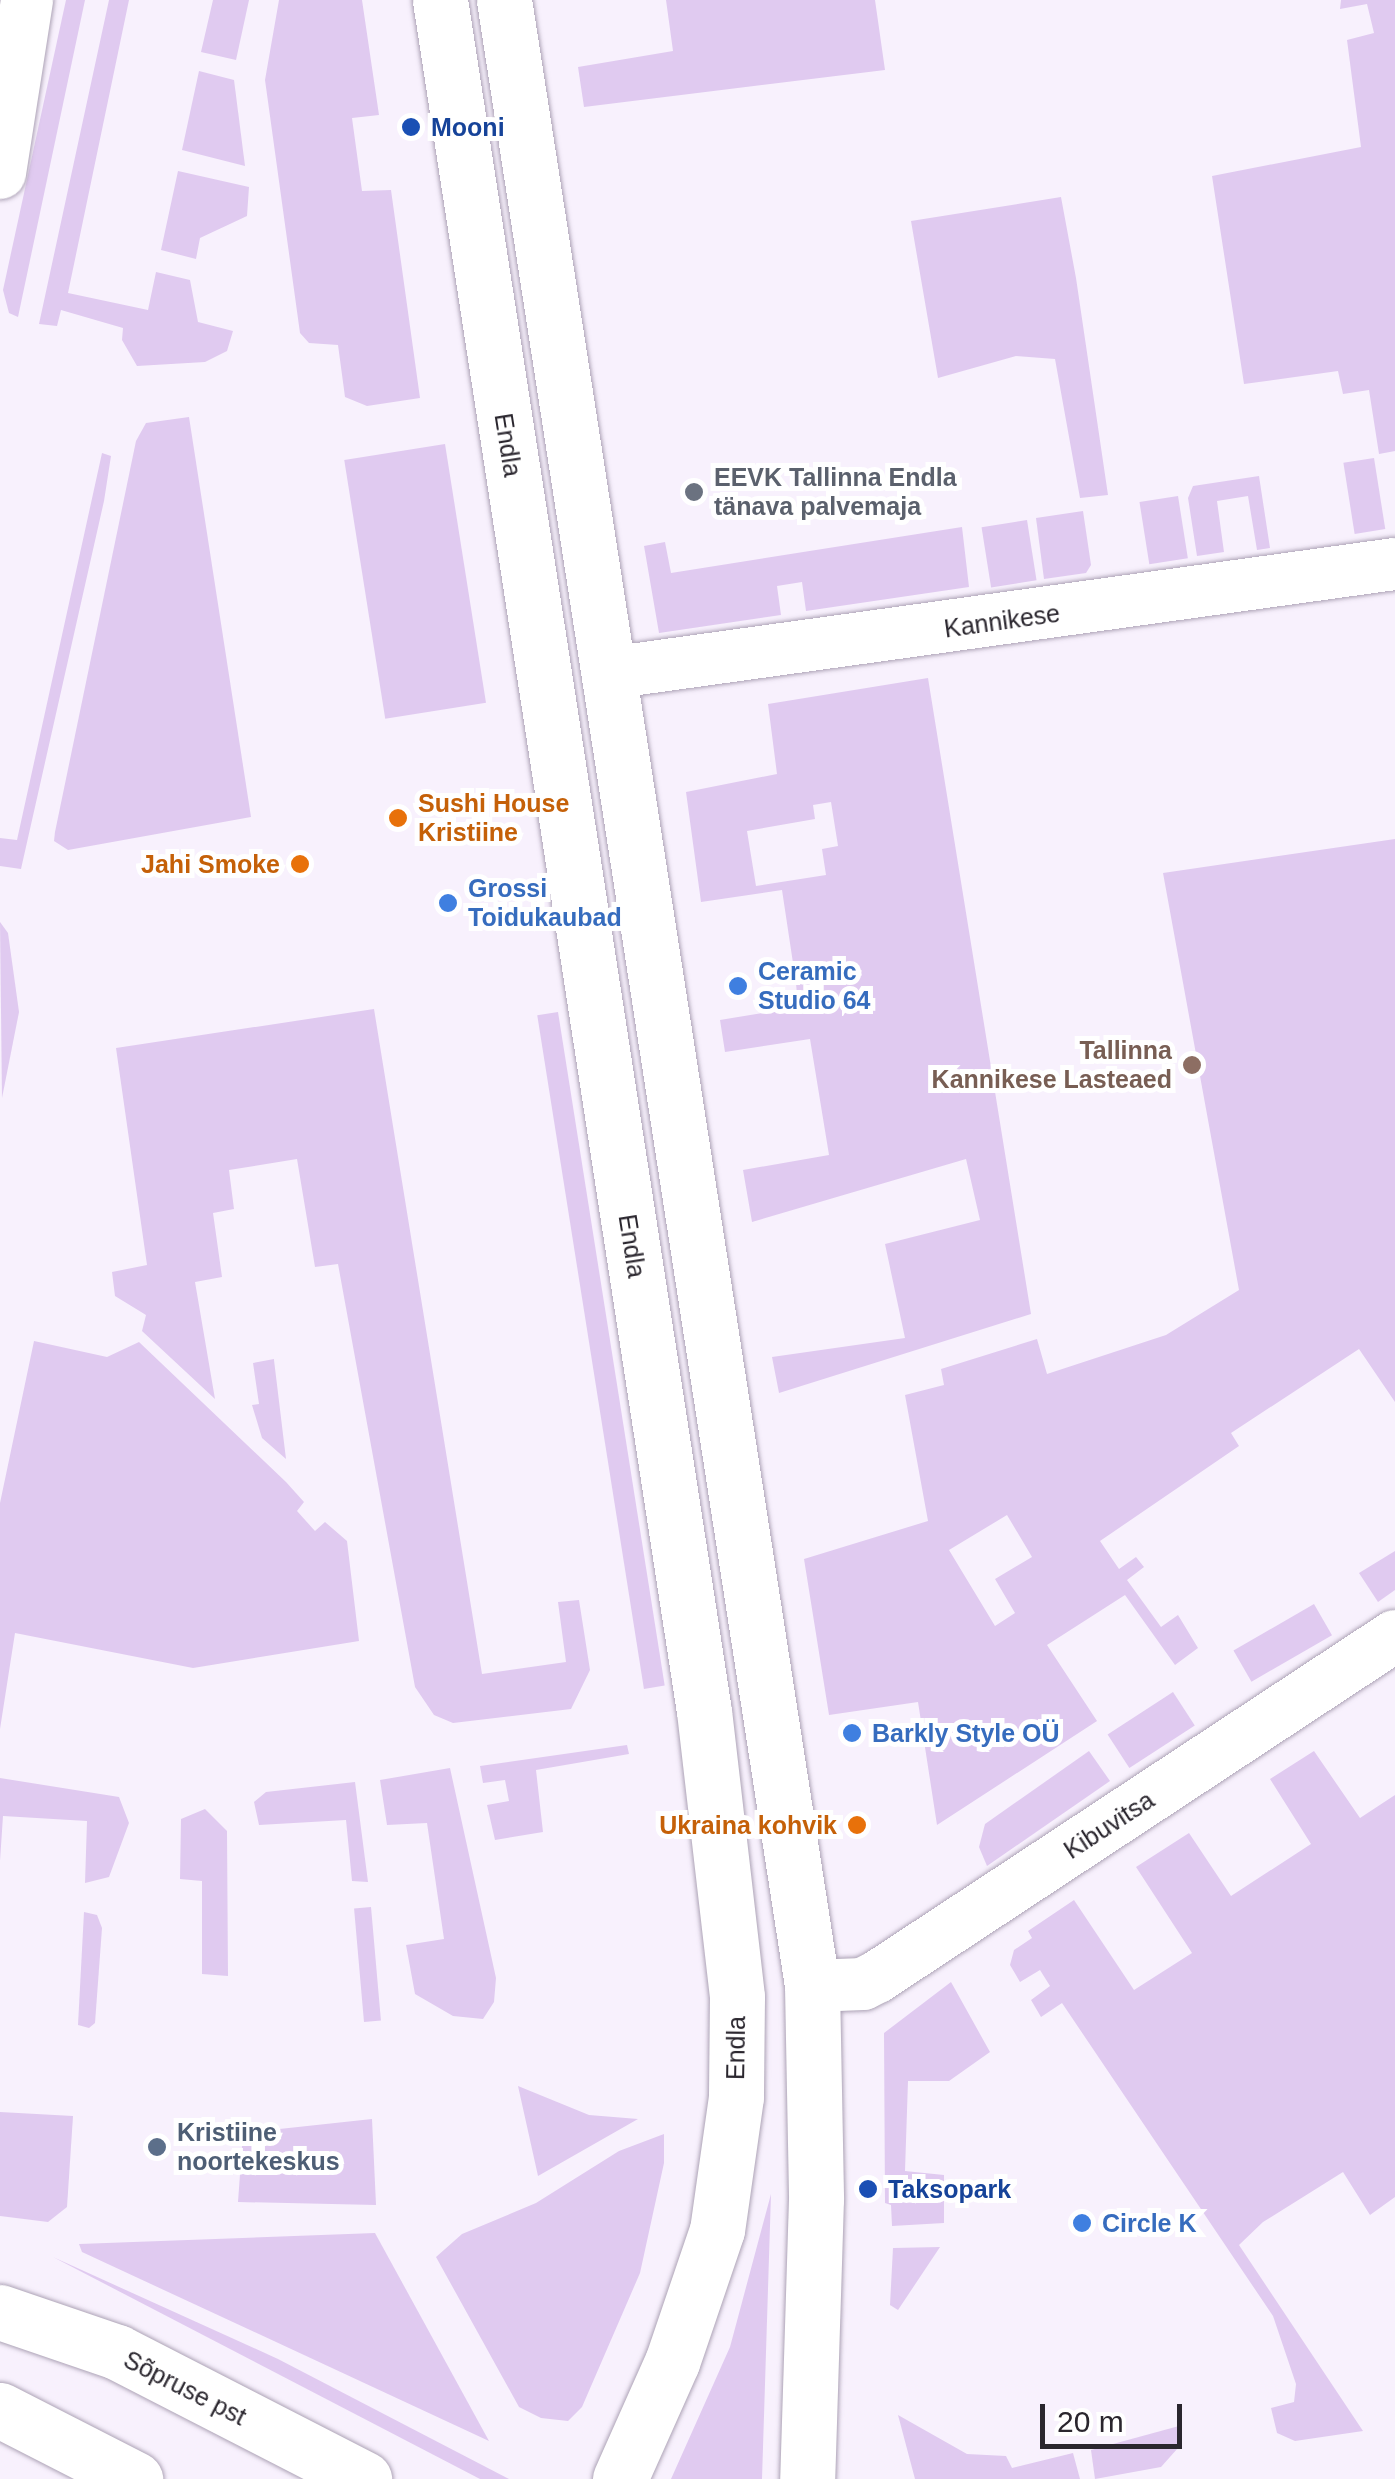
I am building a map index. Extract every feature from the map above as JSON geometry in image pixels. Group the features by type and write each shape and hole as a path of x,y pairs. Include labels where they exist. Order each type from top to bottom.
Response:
{"main road":[{"name":"Endla","path":"440,0 704,1711 737,1997 736,2097 716,2230 672,2362 620,2479"},
{"path":"504,0 812,1986 816,2199 807,2479"},
{"name":"Sõpruse pst","path":"0,2312 117,2352 364,2479"},
{"path":"809,2398 838,2479"},
{"path":"0,2410 135,2479"}],"street":[{"path":"0,173 31,9"},
{"name":"Kannikese","path":"609,673 1395,564"},
{"name":"Kibuvitsa","path":"812,1986 864,1984 878,1977 1395,1636"}],"shaded area":[{"path":"66,0 85,0 18,317 9,313 3,290"},
{"path":"109,0 129,0 68,293 148,310 156,272 190,280 198,322 233,331 227,351 205,362 137,366 122,340 123,328 61,310 57,326 39,324"},
{"path":"213,0 249,0 236,60 201,52"},
{"path":"279,0 362,0 379,115 352,118 362,191 391,190 420,398 367,406 345,397 338,345 309,343 300,333 265,80"},
{"path":"666,0 875,0 885,70 584,107 578,67 673,51"},
{"path":"1341,0 1395,0 1395,451 1379,454 1369,390 1343,394 1338,371 1244,384 1212,176 1361,147 1347,40 1374,33 1367,4 1340,9"},
{"path":"199,71 234,80 245,166 182,150"},
{"path":"178,171 249,187 247,216 200,238 196,259 161,250"},
{"path":"1061,197 1108,495 1080,498 1055,359 1016,356 938,378 911,221"},
{"path":"189,417 251,817 68,850 54,841 55,832 136,441 146,423"},
{"path":"445,444 486,703 385,719 344,460"},
{"path":"102,453 111,456 104,501 21,869 0,866 0,838 17,840"},
{"path":"1374,458 1385,529 1355,534 1343,463"},
{"path":"1259,476 1270,548 1257,550 1248,496 1217,501 1224,552 1197,556 1188,498 1193,486"},
{"path":"1178,496 1188,558 1149,564 1139,502"},
{"path":"1083,511 1091,565 1086,573 1044,579 1036,518"},
{"path":"1027,520 1037,580 991,587 982,527"},
{"path":"962,527 969,587 806,611 802,582 777,586 781,615 659,633 644,546 665,542 671,573"},
{"path":"928,678 1031,1314 779,1393 772,1357 905,1338 885,1244 980,1220 966,1159 752,1222 743,1170 829,1155 810,1039 725,1052 720,1020 798,1007 796,983 782,890 701,902 686,792 777,774 768,704","holes":["831,802 838,846 822,849 826,875 756,886 747,831 815,819 813,805"]},
{"path":"1395,839 1395,1402 1359,1349 1231,1433 1239,1446 1100,1541 1119,1569 1136,1557 1144,1567 1127,1580 1161,1627 1178,1615 1198,1648 1175,1665 1125,1595 1047,1645 1097,1721 937,1825 918,1702 829,1715 804,1559 928,1521 905,1395 944,1385 941,1369 1037,1339 1047,1374 1166,1335 1239,1290 1163,873","holes":["1007,1515 1032,1557 995,1579 1015,1613 995,1626 949,1550"]},
{"path":"0,922 8,933 19,1012 2,1098"},
{"path":"374,1009 482,1674 566,1662 558,1602 579,1600 590,1670 571,1709 453,1723 434,1715 415,1687 338,1264 315,1267 297,1159 229,1170 234,1209 213,1213 222,1277 195,1282 215,1399 142,1331 146,1315 115,1296 112,1272 147,1265 116,1048"},
{"path":"558,1012 665,1686 644,1689 537,1015"},
{"path":"34,1341 107,1357 139,1342 286,1482 304,1502 297,1511 315,1531 325,1522 347,1541 359,1641 193,1668 15,1633 0,1729 0,1503"},
{"path":"274,1359 286,1459 262,1438 252,1405 259,1404 253,1363"},
{"path":"1395,1551 1395,1590 1378,1602 1359,1573"},
{"path":"1314,1604 1332,1635 1251,1682 1233,1650"},
{"path":"1173,1692 1195,1726 1129,1768 1108,1734"},
{"path":"627,1745 629,1754 536,1770 543,1832 495,1840 487,1805 509,1801 505,1780 483,1783 480,1766"},
{"path":"1089,1751 1110,1781 987,1866 979,1847 985,1824"},
{"path":"1314,1751 1360,1818 1395,1795 1395,2197 1370,2215 1343,2172 1263,2222 1239,2245 1363,2431 1295,2441 1277,2433 1271,2408 1294,2402 1296,2384 1273,2316 1062,2003 1041,2017 1031,2000 1050,1986 1040,1970 1020,1982 1010,1965 1014,1950 1032,1938 1028,1931 1074,1900 1134,1990 1192,1953 1136,1867 1189,1833 1231,1896 1311,1844 1270,1779"},
{"path":"450,1768 496,1978 494,2002 483,2019 453,2016 415,1994 406,1945 444,1939 427,1823 387,1825 380,1780"},
{"path":"0,1778 119,1797 129,1823 109,1877 85,1883 87,1821 3,1816 0,1861"},
{"path":"355,1782 368,1882 352,1881 346,1820 259,1825 254,1802 266,1792"},
{"path":"205,1809 227,1831 228,1976 202,1974 202,1881 180,1879 181,1819"},
{"path":"371,1907 381,2021 364,2022 354,1908"},
{"path":"84,1912 97,1915 102,1928 95,2023 89,2028 78,2025"},
{"path":"951,1982 990,2052 949,2081 908,2081 905,2171 944,2175 944,2223 892,2226 891,2205 885,2203 884,2033"},
{"path":"518,2086 589,2115 638,2119 538,2176"},
{"path":"0,2112 73,2116 67,2207 48,2222 0,2216"},
{"path":"372,2119 376,2205 238,2202 243,2133"},
{"path":"664,2134 664,2163 640,2273 582,2407 568,2421 541,2418 519,2407 436,2257 462,2234 536,2203 619,2151"},
{"path":"771,2194 762,2479 671,2479 730,2347"},
{"path":"375,2233 489,2441 82,2252 79,2244"},
{"path":"940,2247 898,2310 890,2305 893,2248"},
{"path":"53,2257 278,2359 509,2479 480,2479"},
{"path":"898,2415 967,2454 1006,2456 1012,2468 1073,2453 1080,2479 915,2479"},
{"path":"1179,2426 1178,2448 1161,2467 1095,2479 1091,2450"}],"place":[{"name":"Mooni","path":"411,127"},
{"name":"EEVK Tallinna Endla tänava palvemaja","path":"694,492"},
{"name":"Sushi House Kristiine","path":"398,818"},
{"name":"Jahi Smoke","path":"300,864"},
{"name":"Grossi Toidukaubad","path":"448,903"},
{"name":"Ceramic Studio 64","path":"738,986"},
{"name":"Tallinna Kannikese Lasteaed","path":"1192,1065"},
{"name":"Barkly Style OÜ","path":"852,1733"},
{"name":"Ukraina kohvik","path":"857,1825"},
{"name":"Kristiine noortekeskus","path":"157,2147"},
{"name":"Taksopark","path":"868,2189"},
{"name":"Circle K","path":"1082,2223"}]}
